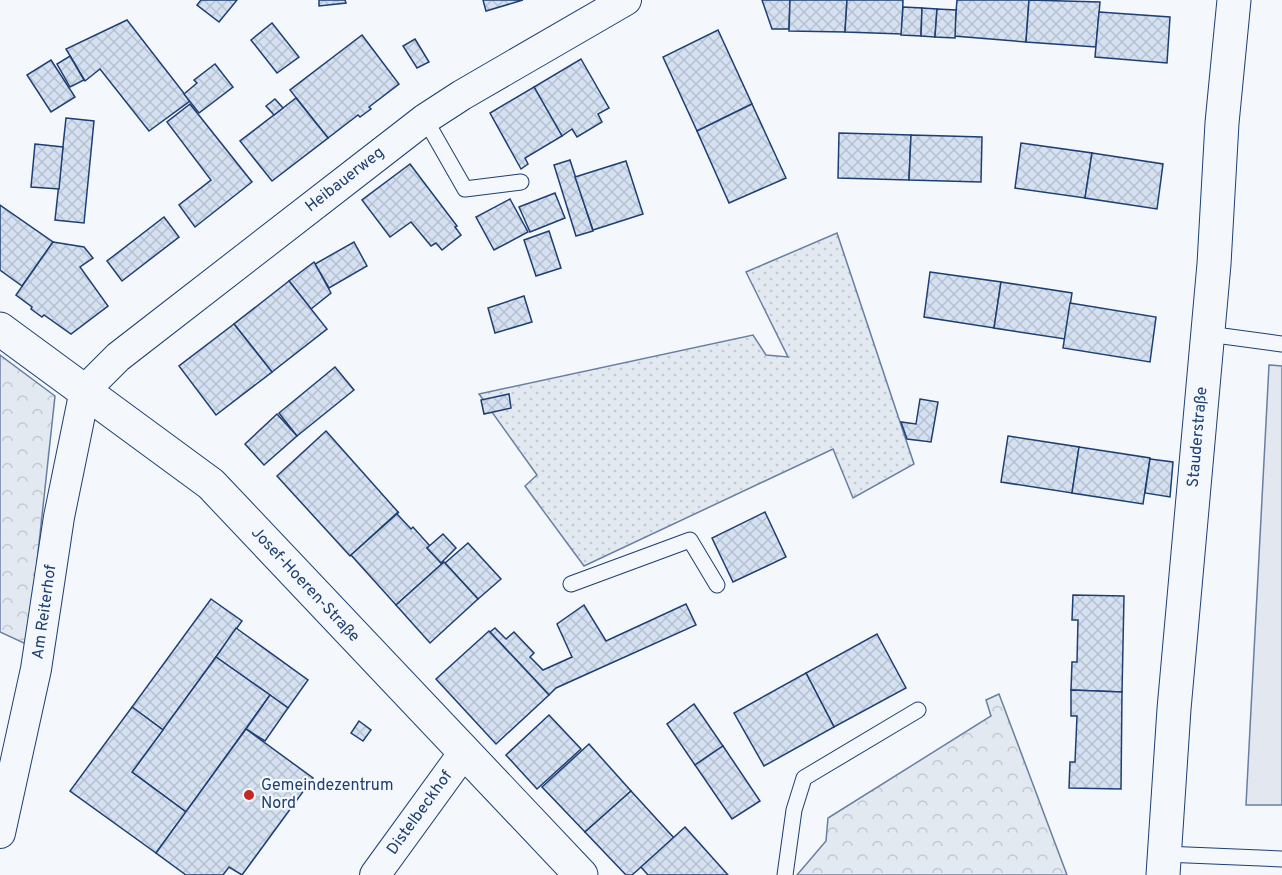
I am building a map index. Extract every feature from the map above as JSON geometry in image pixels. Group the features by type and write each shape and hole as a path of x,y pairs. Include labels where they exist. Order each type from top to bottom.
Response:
{"main road":[{"name":"Stauderstraße","path":"1164,864 1174,709 1214,264 1222,123 1234,0"},
{"name":"Josef-Hoeren-Straße","path":"0,329 211,484 580,875"}],"street":[{"name":"Heibauerweg","path":"85,390 118,357 425,119 612,3"},
{"name":"Am Reiterhof","path":"0,833 36,669 59,517 85,390"},
{"name":"Distelbeckhof","path":"375,875 465,751"}],"lane":[{"path":"425,119 465,189 521,182"},
{"path":"1208,334 1282,344"},
{"path":"571,584 690,540 717,585"},
{"path":"785,875 794,810 804,778 918,710"},
{"path":"1164,864 1282,859"}],"green space":[{"path":"837,233 914,464 853,498 833,449 584,566 525,486 537,475 479,394 753,335 766,355 788,357 746,272"},
{"path":"0,355 55,396 28,645 0,632"},
{"path":"999,694 1067,875 797,875 826,841 828,818 991,716 986,700"}],"shaded area":[{"path":"1269,365 1282,366 1282,805 1246,805"}],"building":[{"path":"201,0 237,0 219,22 197,5"},
{"path":"319,0 345,0 346,3 319,6"},
{"path":"483,0 523,0 486,11"},
{"path":"762,0 790,0 789,29 772,29"},
{"path":"790,0 847,0 845,32 789,31"},
{"path":"847,0 903,0 902,34 845,32"},
{"path":"957,0 1029,0 1026,42 954,36"},
{"path":"1029,0 1100,2 1096,47 1026,42"},
{"path":"903,7 922,8 921,36 901,35"},
{"path":"922,8 937,9 935,37 921,36"},
{"path":"937,9 956,10 955,38 935,37"},
{"path":"1099,12 1170,17 1167,63 1095,57"},
{"path":"127,20 190,101 149,131 100,69 85,81 66,49"},
{"path":"272,23 299,57 277,73 251,40"},
{"path":"718,30 752,104 697,131 663,57"},
{"path":"362,35 399,84 369,107 371,109 360,117 358,115 328,138 290,90"},
{"path":"415,39 429,62 417,68 403,46"},
{"path":"70,56 84,80 70,87 57,64"},
{"path":"581,59 609,108 598,114 602,122 577,137 572,129 562,136 534,87"},
{"path":"51,60 75,97 51,112 27,75"},
{"path":"215,64 233,87 199,113 184,94 197,83 194,80"},
{"path":"534,87 562,136 525,158 528,164 521,169 490,113"},
{"path":"296,98 328,138 272,181 240,141"},
{"path":"275,99 283,108 274,115 266,106"},
{"path":"190,104 252,182 195,227 179,205 211,180 167,122"},
{"path":"752,104 786,178 729,203 697,131"},
{"path":"66,118 94,121 84,223 55,220"},
{"path":"839,133 911,135 909,180 838,178"},
{"path":"911,135 982,137 981,182 909,180"},
{"path":"1021,143 1092,153 1085,198 1015,188"},
{"path":"35,144 63,147 59,189 31,187"},
{"path":"1092,153 1163,164 1157,209 1085,198"},
{"path":"570,160 593,231 576,236 554,165"},
{"path":"626,161 643,214 593,230 575,177"},
{"path":"410,164 457,226 455,227 461,235 442,250 436,243 431,246 411,222 390,237 362,200"},
{"path":"555,193 565,218 530,232 519,207"},
{"path":"510,199 528,232 494,250 476,217"},
{"path":"0,205 53,242 22,286 0,270"},
{"path":"164,217 179,237 122,281 107,261"},
{"path":"549,231 561,268 536,276 524,240"},
{"path":"53,242 84,247 93,258 80,267 108,306 71,334 44,315 42,317 16,295"},
{"path":"354,242 367,266 329,288 315,264"},
{"path":"314,262 331,293 311,309 289,281"},
{"path":"930,272 1001,282 994,328 924,317"},
{"path":"289,281 327,329 272,372 234,324"},
{"path":"1001,282 1072,293 1065,339 994,328"},
{"path":"524,296 532,322 495,333 488,308"},
{"path":"1070,303 1156,317 1150,362 1063,348"},
{"path":"234,324 272,372 216,415 179,366"},
{"path":"335,367 354,390 297,436 279,413"},
{"path":"509,394 511,408 484,414 481,400"},
{"path":"920,399 938,402 931,442 907,439 901,422 916,424"},
{"path":"277,414 297,436 264,465 245,444"},
{"path":"326,431 398,512 350,556 277,476"},
{"path":"1008,436 1079,447 1072,493 1001,482"},
{"path":"1079,447 1150,458 1143,504 1072,493"},
{"path":"1150,459 1173,462 1170,497 1145,493"},
{"path":"399,512 397,514 411,529 413,527 430,546 427,548 441,563 444,562 396,605 351,555"},
{"path":"765,512 786,557 733,582 712,538"},
{"path":"443,534 456,548 441,563 427,548"},
{"path":"468,543 501,579 478,599 445,563"},
{"path":"444,562 478,599 430,643 396,605"},
{"path":"1073,595 1124,596 1122,692 1071,690 1072,662 1077,662 1078,620 1072,620"},
{"path":"211,599 242,621 163,730 132,707"},
{"path":"686,604 696,625 556,688 549,695 490,632 495,628 506,639 514,632 534,653 530,657 543,670 572,657 557,624 584,605 606,641"},
{"path":"236,628 308,680 288,708 216,657"},
{"path":"489,631 549,695 496,744 436,679"},
{"path":"877,634 906,688 834,727 806,673"},
{"path":"216,657 270,695 186,812 132,772"},
{"path":"806,673 834,727 764,766 734,713"},
{"path":"1071,690 1122,692 1121,789 1069,788 1070,762 1075,762 1077,716 1071,716"},
{"path":"270,695 288,708 265,741 246,729"},
{"path":"694,704 723,746 695,765 667,724"},
{"path":"132,707 163,730 132,772 186,812 156,853 70,791"},
{"path":"549,715 581,749 537,789 506,755"},
{"path":"359,721 371,730 363,741 351,733"},
{"name":"Gemeindezentrum Nord","path":"246,729 313,778 242,875 229,867 223,875 186,875 156,853"},
{"path":"589,744 631,791 585,832 542,787"},
{"path":"723,746 760,801 732,819 695,765"},
{"path":"631,791 674,838 632,875 626,875 585,832"},
{"path":"685,827 728,875 648,875 641,867"}],"place":[{"name":"Gemeindezentrum Nord","path":"249,795"}]}
